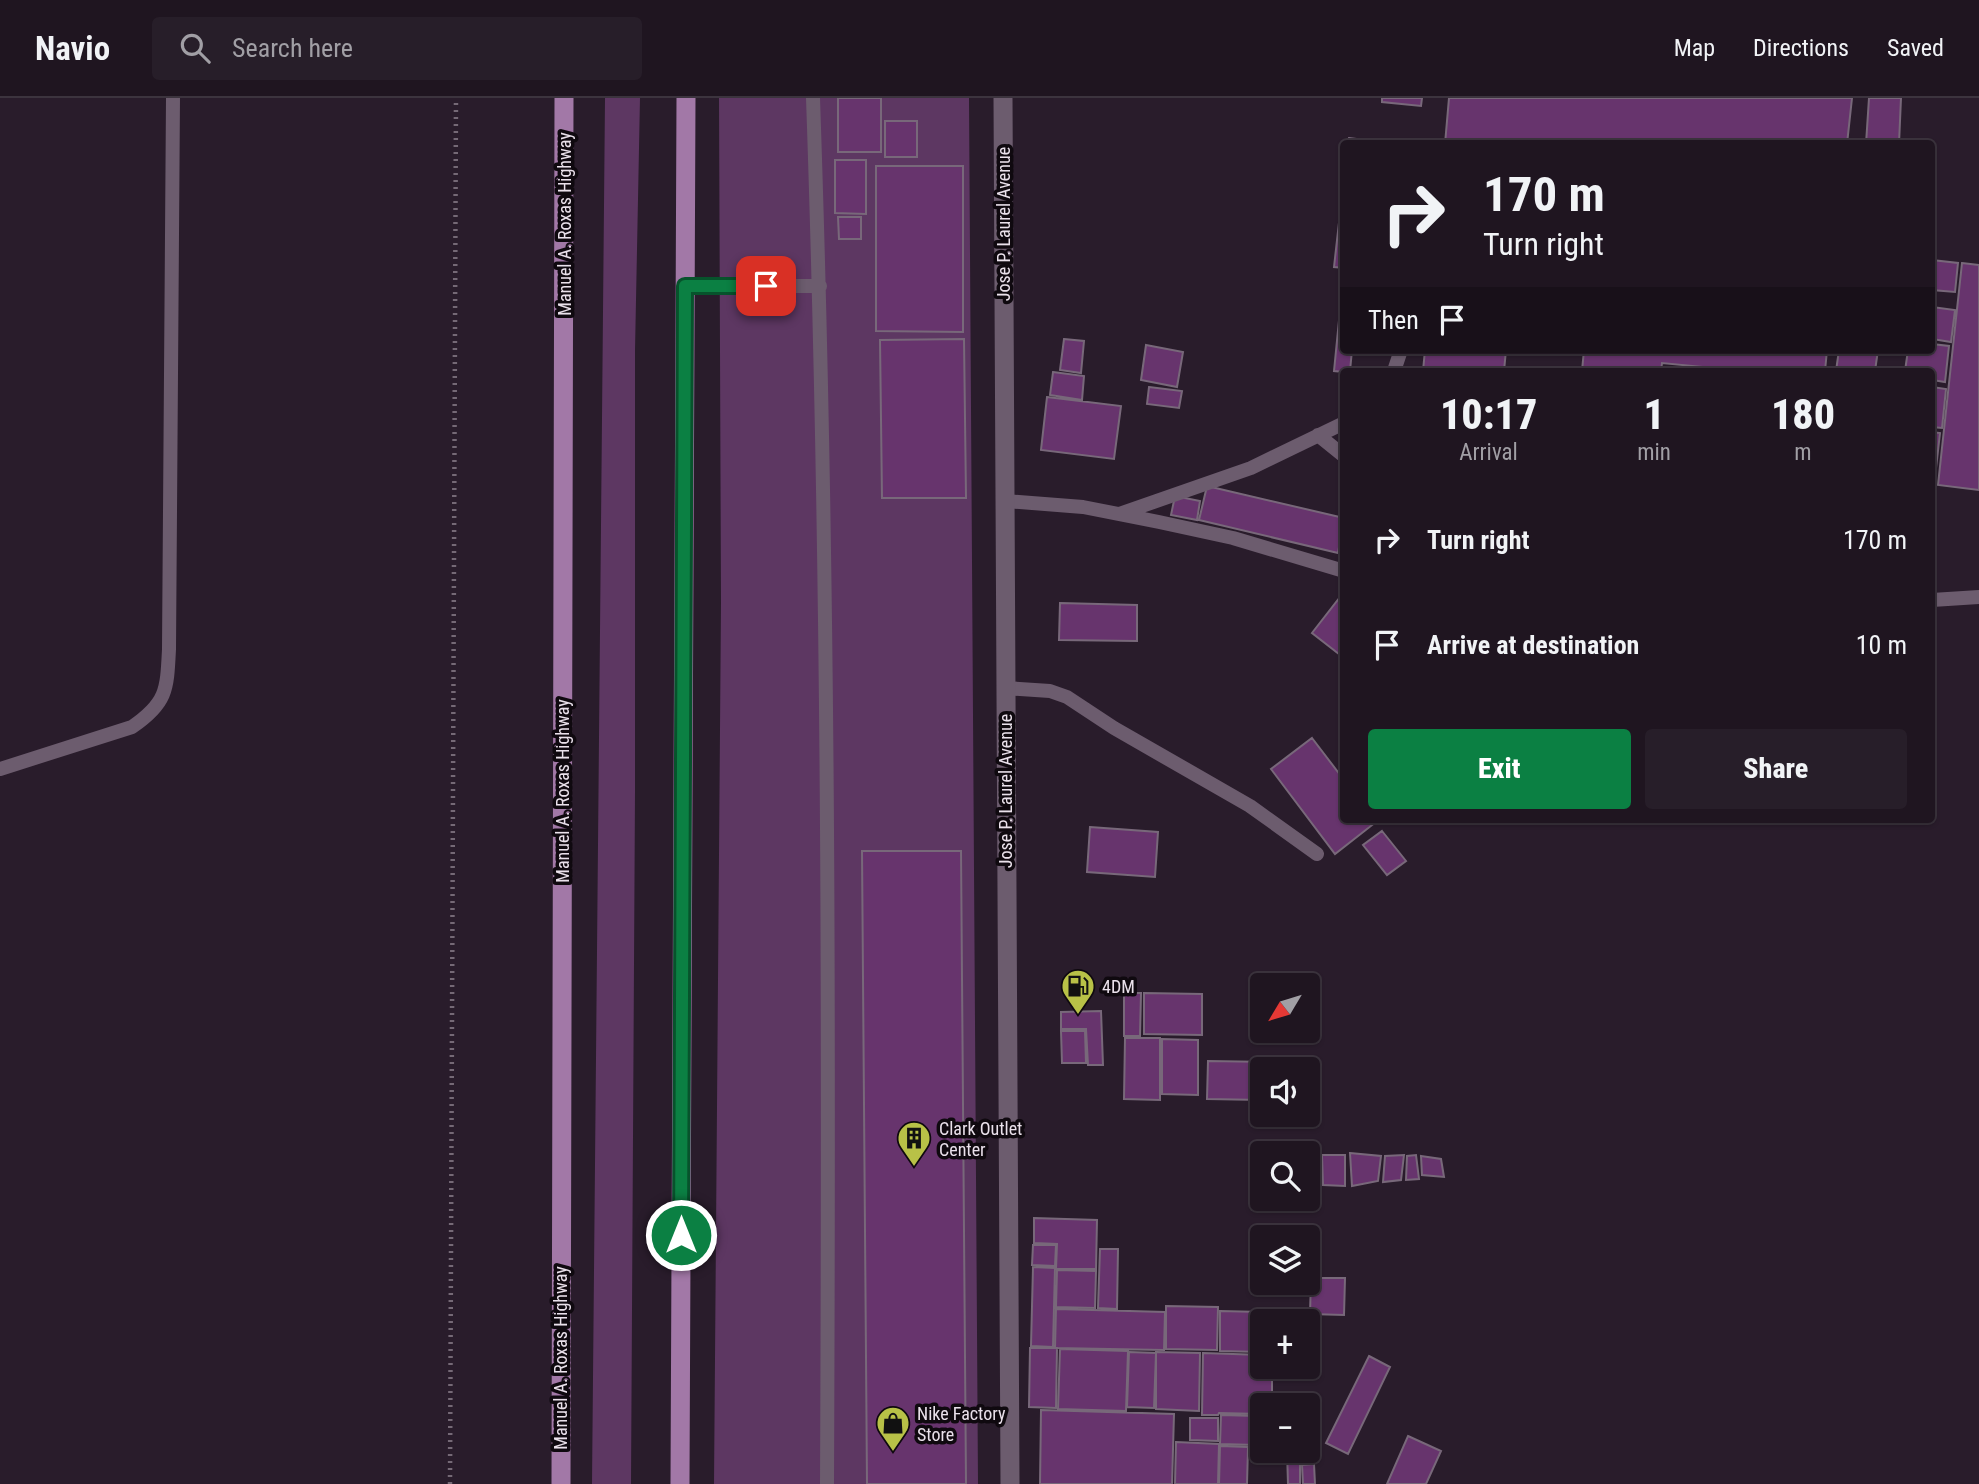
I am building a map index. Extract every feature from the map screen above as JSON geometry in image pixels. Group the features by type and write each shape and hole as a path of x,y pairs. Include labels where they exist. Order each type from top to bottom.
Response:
{"main road":[{"name":"Manuel A. Roxas Highway","path":"561,1484 564,98"},
{"path":"680,1484 686,98"}],"street":[{"name":"Jose P. Laurel Avenue","path":"1003,98 1010,1484"}],"lane":[{"path":"0,769 132,727 151,714 163,698 169,649 173,98"},
{"path":"813,98 820,286 829,948 827,1484"},
{"path":"685,286 820,286"},
{"path":"1119,514 1251,468 1340,424"},
{"path":"1318,435 1340,453"},
{"path":"1005,501 1083,507 1119,514 1233,538 1340,570"},
{"path":"1935,600 1979,597"},
{"path":"1005,688 1050,691 1067,697 1114,728 1250,806 1317,854"}],"path":[{"path":"450,1484 456,98"}],"shaded area":[{"path":"605,98 640,98 635,351 631,1484 592,1484"},
{"path":"719,98 969,98 978,1484 714,1484 721,603"}],"building":[{"path":"838,98 881,98 881,152 838,152"},
{"path":"1382,98 1422,98 1421,106 1382,102"},
{"path":"1449,98 1852,98 1847,140 1445,140"},
{"path":"1869,98 1901,98 1899,140 1866,140"},
{"path":"885,121 917,121 917,157 885,157"},
{"path":"835,160 866,160 866,214 835,213"},
{"path":"876,166 963,166 963,332 876,331"},
{"path":"1340,214 1340,268 1334,267"},
{"path":"838,217 861,217 861,239 839,239"},
{"path":"1935,260 1958,263 1955,292 1935,290"},
{"path":"1962,263 1979,265 1979,490 1938,485"},
{"path":"1935,307 1955,310 1951,342 1935,339"},
{"path":"1340,310 1340,354 1352,354 1350,368 1334,371"},
{"path":"964,339 966,498 882,498 880,340"},
{"path":"1064,339 1084,341 1081,373 1060,370"},
{"path":"1935,344 1949,346 1945,382 1935,380 1935,368 1905,368 1907,354 1935,354"},
{"path":"1146,345 1183,352 1177,387 1141,380"},
{"path":"1425,354 1506,354 1504,368 1423,368"},
{"path":"1584,354 1827,354 1825,368 1713,368 1662,363 1661,368 1582,368"},
{"path":"1838,354 1877,354 1875,368 1836,368"},
{"path":"1053,372 1084,376 1082,400 1050,395"},
{"path":"1149,387 1182,391 1179,408 1147,404"},
{"path":"1935,387 1946,389 1942,428 1935,427"},
{"path":"1047,397 1121,406 1114,459 1041,450"},
{"path":"1935,432 1940,433 1935,477"},
{"path":"1207,486 1340,517 1338,553 1199,520"},
{"path":"1175,496 1200,501 1197,520 1171,515"},
{"path":"1340,597 1340,655 1312,633"},
{"path":"1060,603 1137,605 1137,641 1059,640"},
{"path":"1312,738 1340,775 1340,823 1375,823 1335,854 1271,769"},
{"path":"1090,827 1158,832 1155,877 1087,872"},
{"path":"1382,831 1406,861 1387,875 1363,845"},
{"name":"Clark Outlet Center","path":"862,851 961,851 966,1484 867,1484"},
{"path":"1124,993 1141,993 1140,1036 1124,1036"},
{"path":"1144,993 1202,994 1202,1035 1144,1034"},
{"path":"1101,1011 1103,1065 1088,1065 1086,1029 1061,1029 1061,1012"},
{"path":"1061,1031 1085,1031 1086,1063 1062,1063"},
{"path":"1125,1038 1160,1038 1160,1100 1124,1099"},
{"path":"1162,1039 1198,1040 1198,1095 1162,1094"},
{"path":"1208,1061 1250,1062 1250,1100 1207,1099"},
{"path":"1350,1153 1381,1156 1378,1181 1352,1186"},
{"path":"1322,1155 1345,1155 1345,1186 1323,1185"},
{"path":"1404,1155 1401,1180 1383,1182 1385,1156"},
{"path":"1416,1155 1419,1179 1406,1180 1407,1156"},
{"path":"1421,1156 1441,1159 1444,1177 1422,1175"},
{"path":"1034,1218 1097,1220 1096,1269 1056,1269 1057,1244 1034,1243"},
{"path":"1033,1245 1056,1245 1055,1266 1032,1265"},
{"path":"1100,1249 1118,1249 1117,1309 1098,1308"},
{"path":"1033,1267 1055,1268 1053,1347 1031,1346"},
{"path":"1057,1270 1096,1271 1095,1308 1056,1307"},
{"path":"1320,1278 1345,1278 1344,1315 1320,1314 1320,1309 1310,1309 1311,1295 1320,1295"},
{"path":"1166,1306 1218,1307 1217,1350 1166,1349"},
{"path":"1056,1309 1165,1312 1164,1350 1055,1348"},
{"path":"1220,1311 1250,1312 1250,1352 1220,1351"},
{"path":"1030,1348 1057,1348 1056,1408 1029,1407"},
{"path":"1060,1349 1128,1351 1126,1411 1058,1409"},
{"path":"1129,1352 1156,1353 1154,1408 1127,1407"},
{"path":"1156,1352 1200,1353 1199,1411 1156,1409"},
{"path":"1203,1353 1250,1355 1250,1379 1272,1379 1272,1393 1250,1393 1250,1414 1202,1415"},
{"path":"1369,1356 1390,1367 1348,1454 1326,1443"},
{"path":"1041,1410 1174,1414 1172,1484 1040,1484"},
{"path":"1221,1415 1250,1416 1250,1445 1220,1444"},
{"path":"1190,1418 1218,1418 1218,1441 1190,1440"},
{"path":"1408,1436 1441,1451 1426,1484 1387,1484"},
{"path":"1176,1442 1219,1444 1218,1484 1175,1484"},
{"path":"1220,1446 1248,1447 1247,1484 1219,1484"},
{"path":"1287,1463 1300,1463 1300,1484 1288,1484"},
{"path":"1314,1464 1315,1484 1303,1484 1302,1465"}],"place":[{"name":"4DM","path":"1078,1016"},
{"name":"Clark Outlet Center","path":"914,1168"},
{"name":"Nike Factory Store","path":"893,1453"}],"route":[{"path":"681,1235 685,286 766,286"}]}
